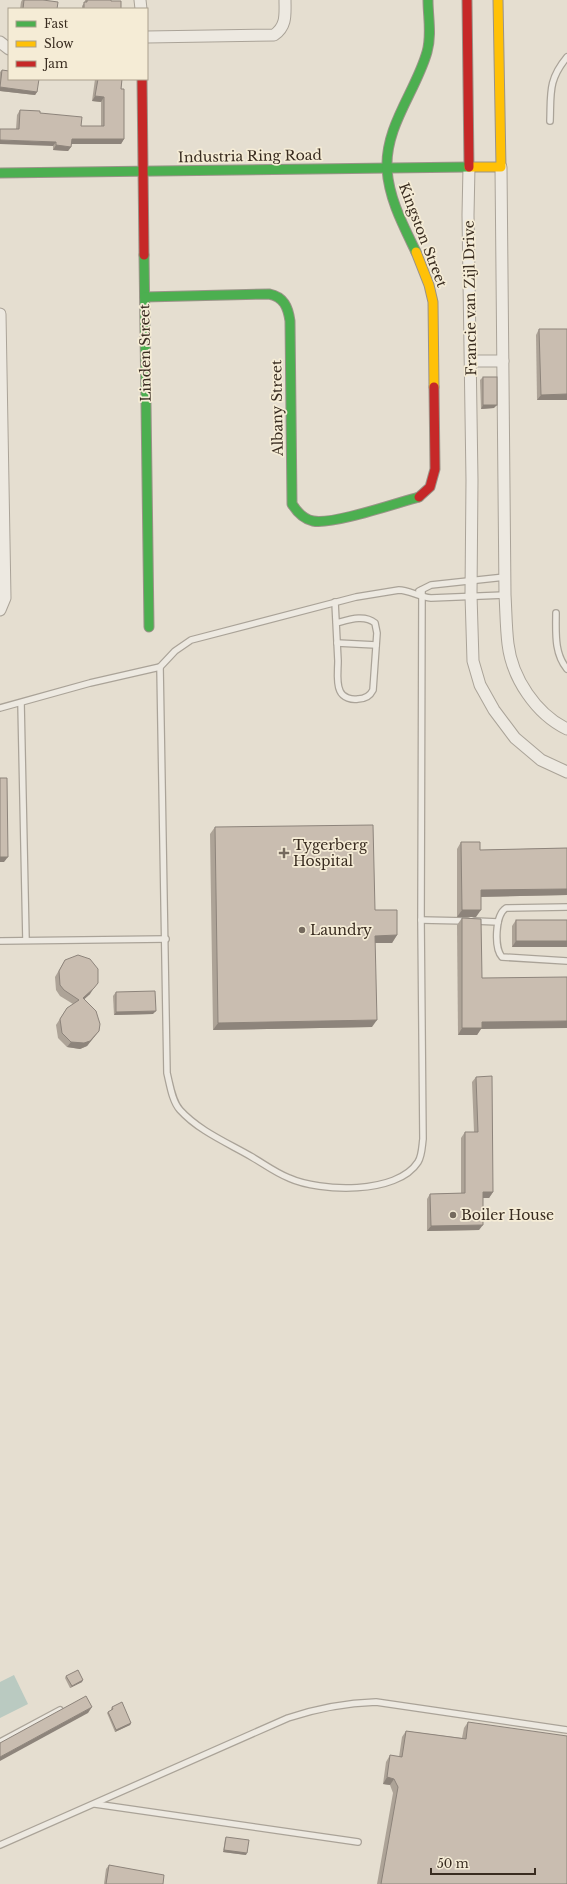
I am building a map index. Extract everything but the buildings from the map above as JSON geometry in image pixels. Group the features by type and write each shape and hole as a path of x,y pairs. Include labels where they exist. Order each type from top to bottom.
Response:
{"street":[{"path":"148,37 274,35 281,30 285,22 285,0"},
{"name":"Kingston Street","path":"428,0 428,48 393,129 388,146 387,168 388,183 393,203 426,275 433,302 435,470 430,487"},
{"name":"Francie van Zijl Drive","path":"467,0 469,167 468,215 471,361 471,595 473,661 484,692 494,710 514,738 541,760 567,772"},
{"path":"498,0 505,595 508,644 516,673 527,693 540,709 567,729"},
{"path":"0,42 8,48"},
{"name":"Linden Street","path":"142,80 149,627"},
{"name":"Industria Ring Road","path":"0,173 501,167"},
{"name":"Albany Street","path":"145,297 269,294 278,296 285,301 289,310 290,321 292,504 297,513 305,519 321,523 414,499 423,494 430,487"},
{"path":"0,314 5,598 0,610"},
{"path":"471,361 503,362"}],"lane":[{"path":"550,121 551,85 558,68 567,57"},
{"path":"412,594 431,585 505,577"},
{"path":"0,708 90,683 160,667 175,651 191,640 335,602 393,590 404,590 422,597 505,595"},
{"path":"160,667 166,940 167,1073 172,1093 179,1109 208,1132 289,1178 324,1187 366,1188 384,1184 403,1176 418,1163 423,1139 421,920 422,590"},
{"path":"335,602 336,623 337,643 340,691 346,698 358,700 366,698 371,695 373,690 376,645 375,623 372,620 361,618 336,623"},
{"path":"556,614 556,640 563,663 567,669"},
{"path":"337,643 376,645"},
{"path":"21,703 26,940"},
{"path":"567,906 506,908 501,913 498,922 498,950 502,957 567,961"},
{"path":"421,920 498,922"},
{"path":"0,941 166,940"},
{"path":"0,1845 288,1718 315,1709 335,1705 376,1702 567,1730"},
{"path":"0,1742 60,1710"},
{"path":"95,1804 358,1842"}],"shaded area":[{"path":"14,1675 28,1704 0,1718 0,1682"}],"traffic: fast":[{"path":"416,252 397,212 388,180 387,169 388,153 396,123 416,81 427,52 430,33 428,0"},
{"path":"0,173 469,167"},
{"path":"144,255 149,627"},
{"path":"145,297 269,294 282,300 288,311 290,321 292,504 303,517 313,521 335,520 419,497"}],"traffic: slow":[{"path":"469,167 501,167 498,0"},
{"path":"416,252 429,285 433,302 434,387"}],"traffic: jam":[{"path":"467,0 469,167"},
{"path":"142,80 144,255"},
{"path":"419,497 430,487 435,469 434,387"}],"place":[{"name":"Tygerberg Hospital","path":"284,853"},
{"name":"Laundry","path":"302,930"},
{"name":"Boiler House","path":"453,1215"}]}
